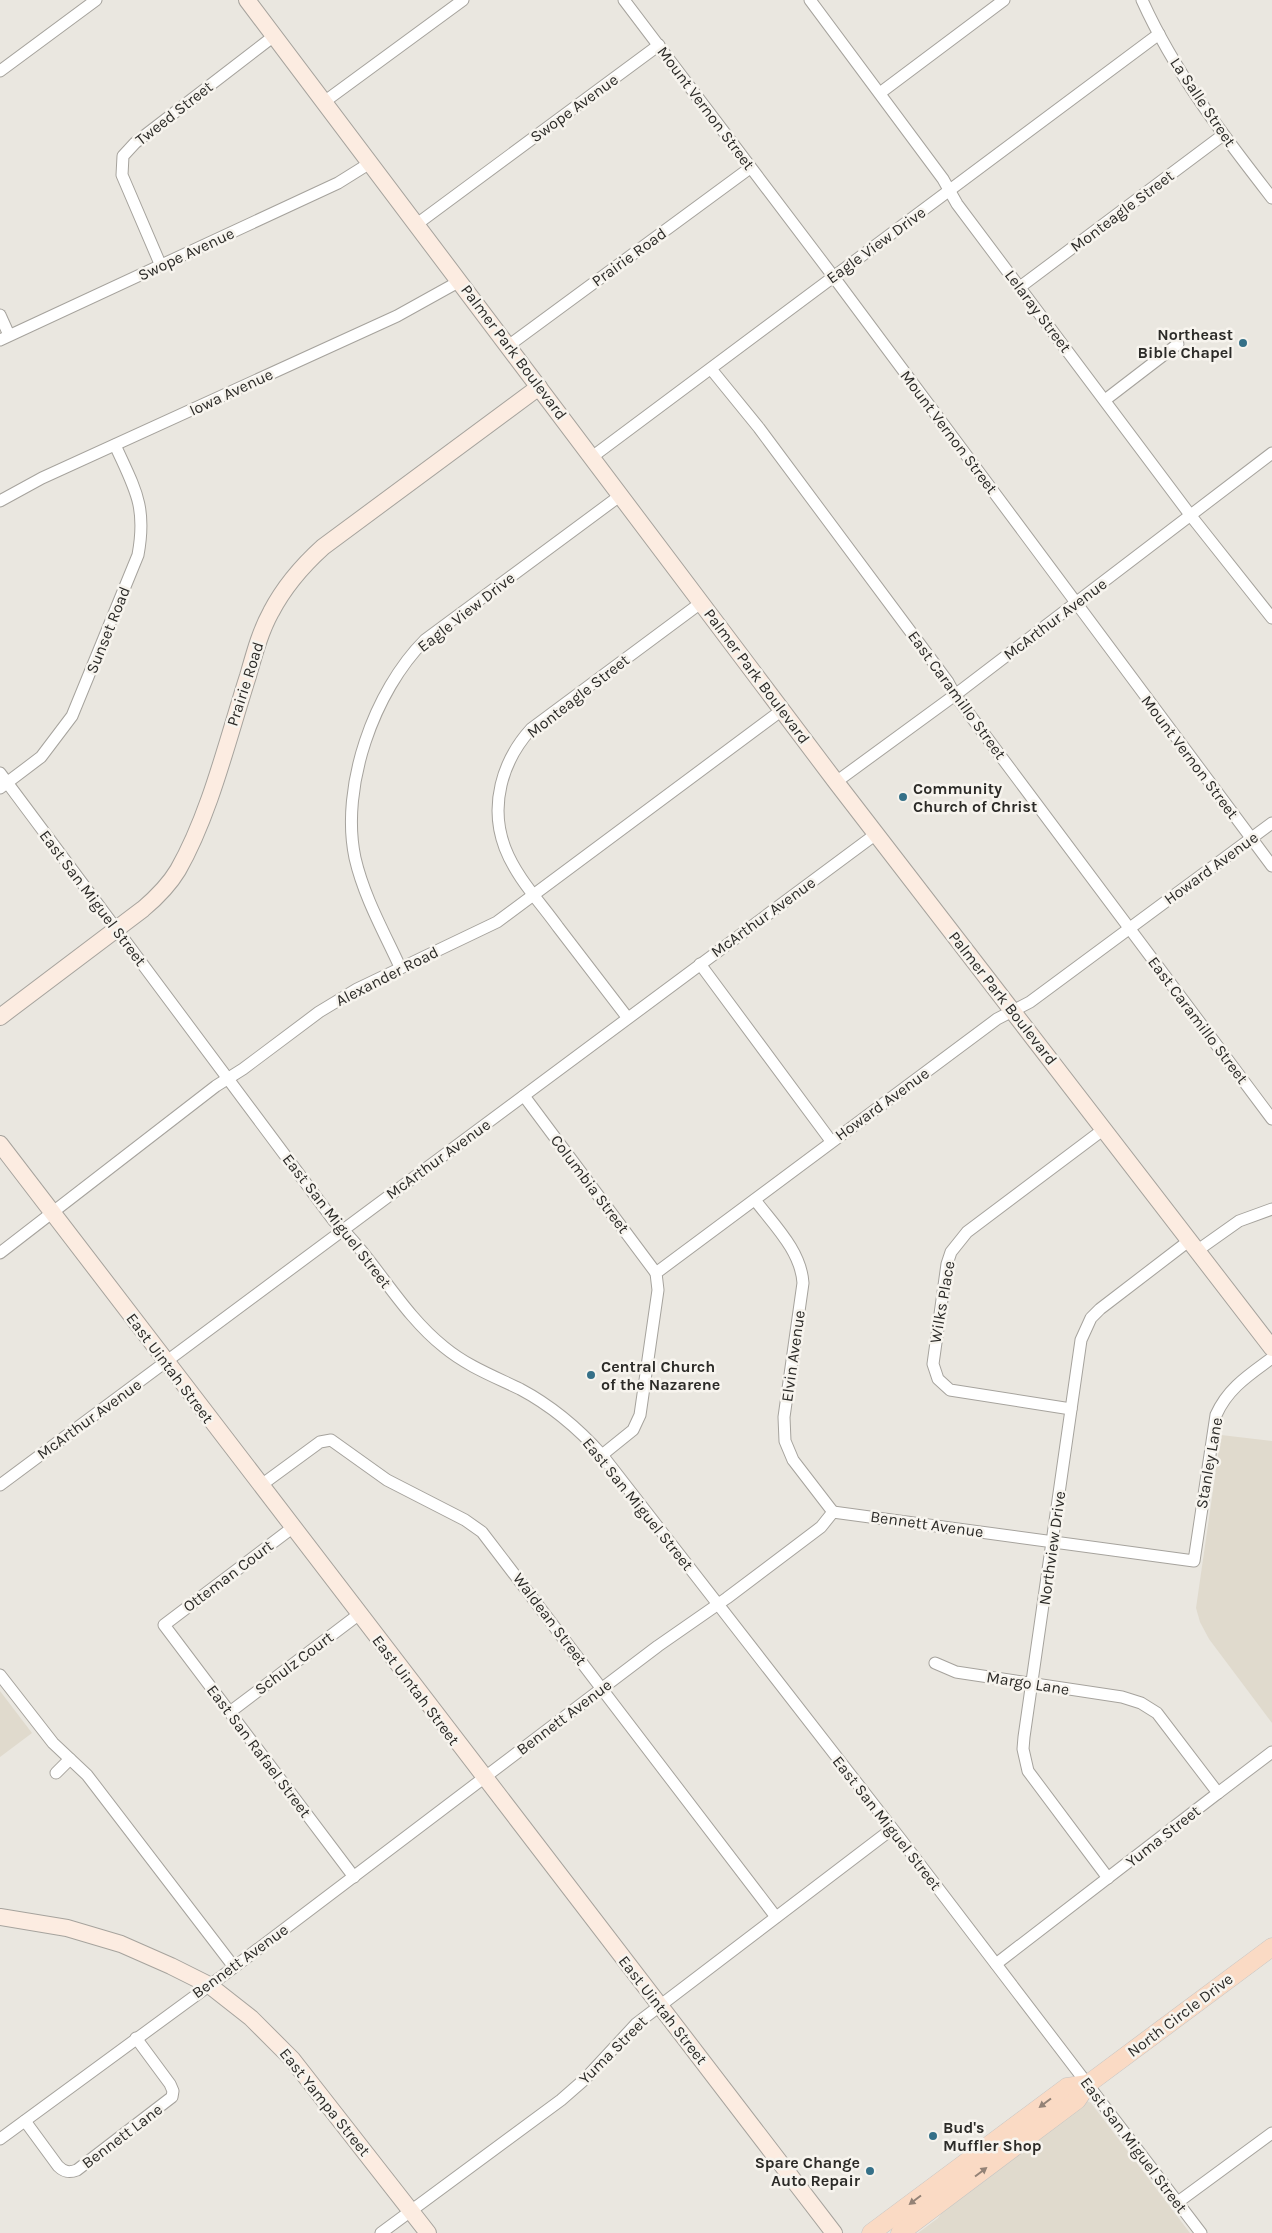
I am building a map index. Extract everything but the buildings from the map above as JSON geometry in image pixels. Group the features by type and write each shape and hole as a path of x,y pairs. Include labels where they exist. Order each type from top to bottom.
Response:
{"main road":[{"name":"Palmer Park Boulevard","path":"247,0 836,782 1272,1348"},
{"name":"Prairie Road","path":"0,1017 143,909 178,871 192,842 263,627 288,584 323,547 539,386"},
{"name":"East Uintah Street","path":"0,1144 358,1615 834,2233"},
{"name":"East Yampa Street","path":"0,1917 58,1926 104,1938 171,1966 209,1985 257,2023 292,2058 428,2233"},
{"name":"North Circle Drive","path":"900,2233 1077,2100 1088,2084 1272,1947"},
{"name":"North Circle Drive","path":"871,2233 1066,2086 1088,2084"}],"street":[{"path":"0,71 96,0"},
{"path":"324,102 463,0"},
{"name":"Mount Vernon Street","path":"624,0 833,276 1272,866"},
{"name":"Lelaray Street","path":"810,0 880,93 1020,287 1191,516 1272,618"},
{"path":"880,93 1004,0"},
{"name":"La Salle Street","path":"1142,0 1159,34 1190,86 1223,135 1272,198"},
{"name":"Eagle View Drive","path":"592,457 1159,34"},
{"name":"Tweed Street","path":"161,266 122,175 123,156 135,143 274,36"},
{"name":"Swope Avenue","path":"416,224 659,45"},
{"name":"Monteagle Street","path":"1020,287 1223,135"},
{"name":"Swope Avenue","path":"5,338 338,184 370,163"},
{"name":"Prairie Road","path":"508,346 750,168"},
{"name":"Iowa Avenue","path":"0,501 42,478 398,316 460,281"},
{"path":"0,315 5,338"},
{"path":"1105,400 1178,344"},
{"name":"East Caramillo Street","path":"711,369 771,443 948,682 955,695 1272,1119"},
{"name":"Sunset Road","path":"2,781 40,757 72,716 138,555 142,527 140,503 115,446"},
{"name":"McArthur Avenue","path":"836,782 955,695 1272,453"},
{"name":"Eagle View Drive","path":"400,967 366,895 355,857 352,835 354,788 360,763 384,697 403,664 425,640 621,495"},
{"name":"Monteagle Street","path":"627,1017 514,866 500,832 498,802 504,771 511,757 520,742 542,720 702,602"},
{"name":"Alexander Road","path":"0,1253 228,1078 243,1069 319,1012 357,989 400,967 497,922 535,896 782,710"},
{"name":"East San Miguel Street","path":"2,781 228,1078 334,1221 432,1337 470,1366 546,1404 569,1421 602,1455 996,1964 1200,2233"},
{"name":"Howard Avenue","path":"656,1273 997,1019 1014,1011 1272,823"},
{"name":"McArthur Avenue","path":"0,1484 876,834"},
{"path":"700,964 831,1141"},
{"name":"Columbia Street","path":"524,1096 656,1273"},
{"name":"Wilks Place","path":"1071,1409 950,1390 943,1385 934,1372 934,1348 947,1264 958,1242 973,1227 1104,1129"},
{"name":"Elvin Avenue","path":"755,1200 796,1256 802,1272 803,1283 784,1417 785,1441 793,1460 832,1512"},
{"name":"Northview Drive","path":"1108,1878 1028,1771 1025,1760 1024,1737 1031,1683 1081,1340 1091,1318 1111,1300 1194,1245 1239,1221 1272,1209"},
{"path":"602,1455 633,1430 640,1415 658,1290 656,1273"},
{"name":"Stanley Lane","path":"1194,1561 1216,1415 1226,1395 1272,1358"},
{"name":"Waldean Street","path":"260,1486 320,1442 331,1440 338,1443 386,1480 465,1520 482,1532 776,1917"},
{"name":"Bennett Avenue","path":"0,2139 234,1967 603,1688 821,1527 832,1512 1194,1561"},
{"name":"Otteman Court","path":"164,1625 292,1528"},
{"name":"Schulz Court","path":"230,1712 358,1615"},
{"name":"East San Rafael Street","path":"164,1625 354,1877"},
{"name":"Margo Lane","path":"935,1663 956,1672 1122,1697 1141,1703 1157,1713 1218,1793"},
{"path":"0,1674 53,1743 87,1775 234,1967"},
{"name":"Yuma Street","path":"996,1964 1272,1752"},
{"path":"56,1773 70,1759"},
{"name":"Yuma Street","path":"381,2233 573,2090 627,2031 892,1829"},
{"name":"Bennett Lane","path":"25,2121 58,2166 64,2171 77,2170 172,2097 173,2091 170,2084 136,2038"},
{"path":"1178,2202 1272,2133"}],"shaded area":[{"path":"1221,1435 1272,1441 1272,1723 1209,1639 1200,1622 1196,1608"},
{"path":"0,1691 32,1733 0,1757"},
{"path":"1087,2101 1091,2103 1190,2233 918,2233 938,2218 949,2203"}],"place":[{"name":"Northeast Bible Chapel","path":"1243,343"},
{"name":"Community Church of Christ","path":"903,797"},
{"name":"Central Church of the Nazarene","path":"591,1375"},
{"name":"Bud's Muffler Shop","path":"933,2136"},
{"name":"Spare Change Auto Repair","path":"870,2171"}]}
